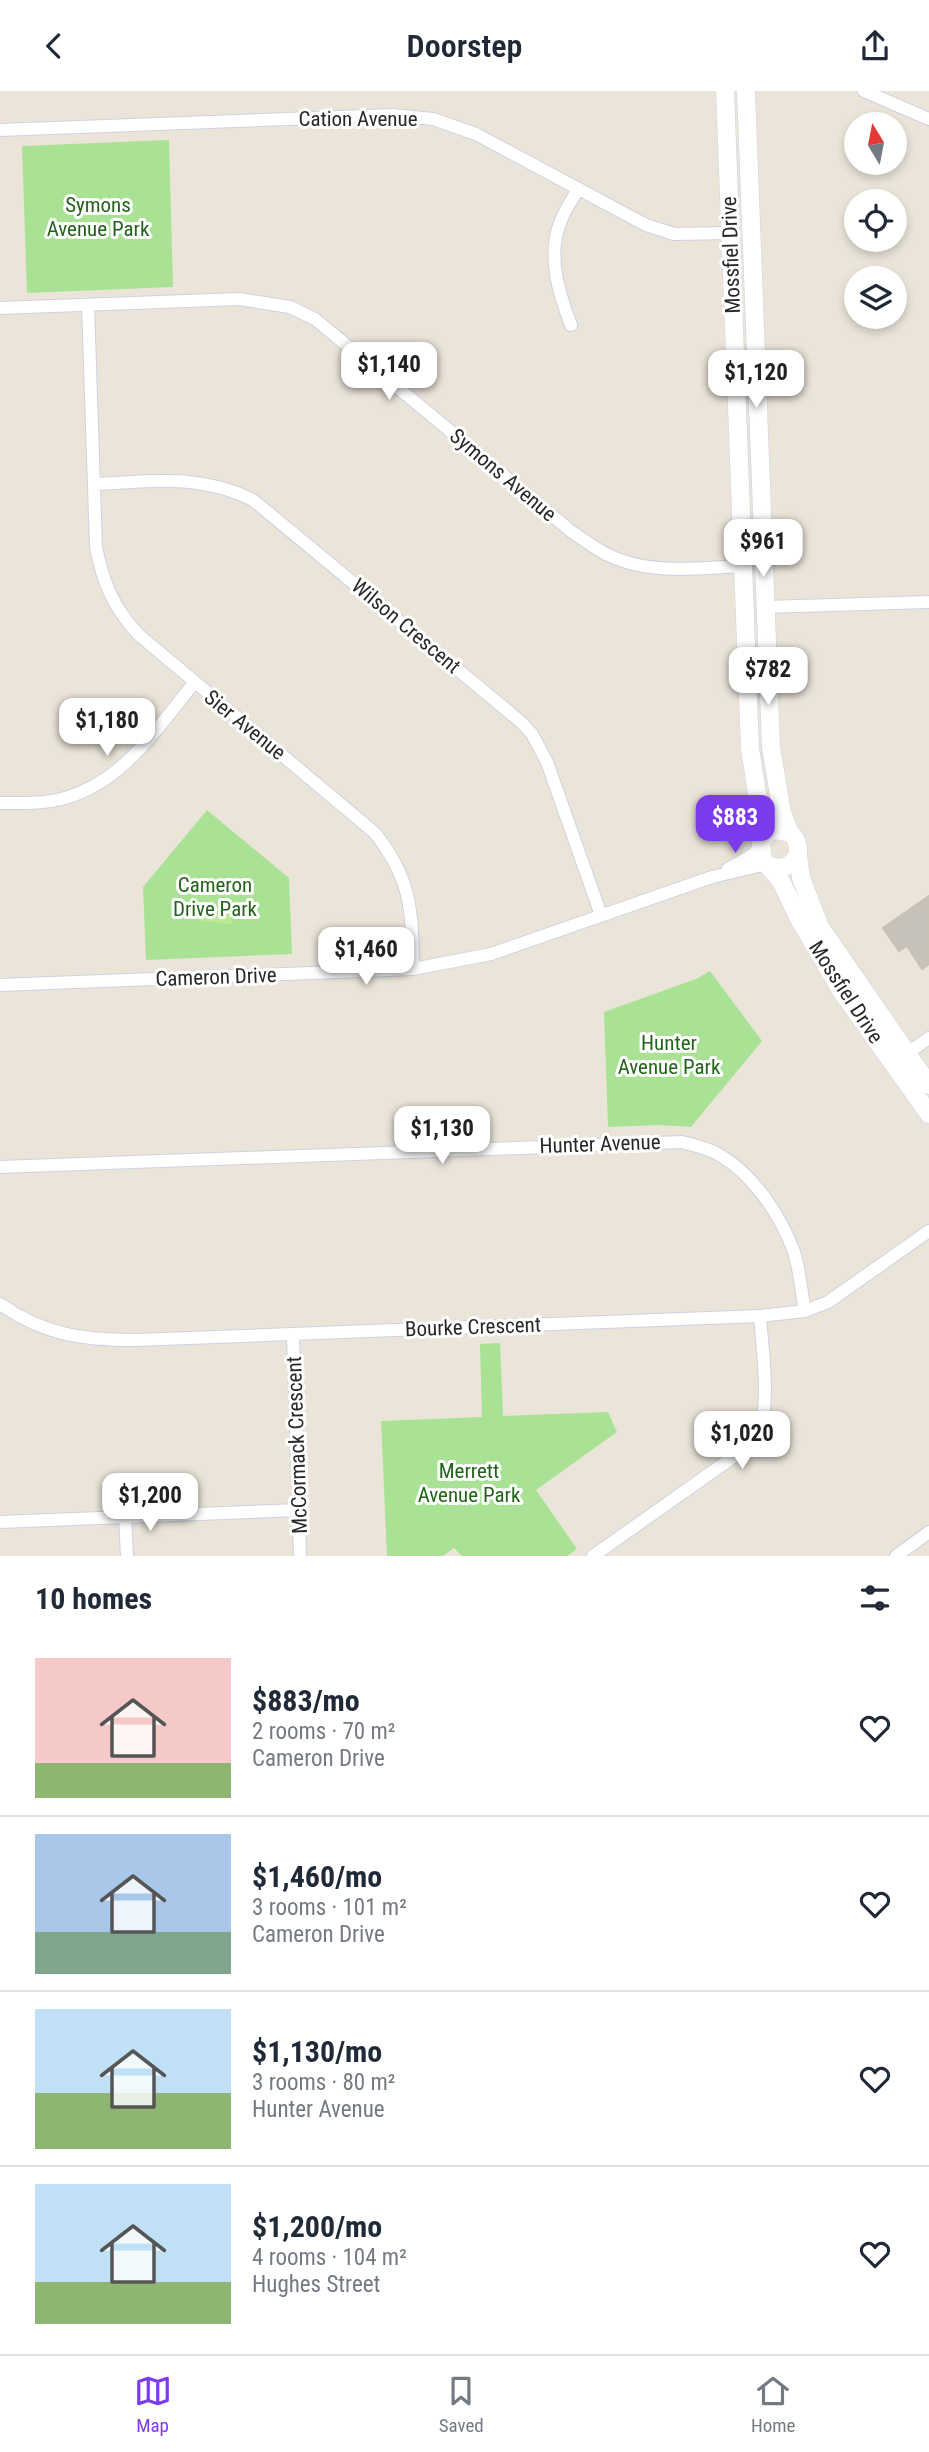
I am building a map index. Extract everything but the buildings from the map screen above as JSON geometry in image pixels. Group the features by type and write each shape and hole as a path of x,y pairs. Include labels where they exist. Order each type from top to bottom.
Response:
{"street":[{"name":"Mossfiel Drive","path":"725,91 750,749 762,840"},
{"name":"Mossfiel Drive","path":"746,91 771,747 782,813 790,833"},
{"path":"864,91 929,119"},
{"name":"Cation Avenue","path":"0,130 392,115 433,119 465,130 646,225 674,234 730,233"},
{"path":"571,325 557,283 556,236 560,222 578,189"},
{"path":"730,233 751,232"},
{"name":"Symons Avenue","path":"0,309 239,299 290,307 315,319 572,533 606,554 637,566 661,569 743,566"},
{"name":"Sier Avenue","path":"88,305 96,547 101,574 114,602 125,620 139,635 356,816 389,851 407,890 412,920 413,969"},
{"name":"Wilson Crescent","path":"95,484 188,481 222,487 253,500 521,722 532,734 547,762 601,915"},
{"path":"743,566 764,566"},
{"path":"746,607 929,601"},
{"path":"0,803 42,802 65,798 111,777 134,757 194,683"},
{"path":"776,830 790,833 798,843 798,855 790,866 776,869 768,865 761,855 762,840 776,830"},
{"name":"Cameron Drive","path":"712,877 754,853 762,840"},
{"name":"Mossfiel Drive","path":"798,855 801,878 820,927 901,1058 929,1114"},
{"name":"Mossfiel Drive","path":"768,865 781,881 799,919 842,992 929,1085"},
{"name":"Cameron Drive","path":"0,985 413,969 491,954 712,877 768,865"},
{"path":"901,1058 929,1038"},
{"name":"Hunter Avenue","path":"0,1167 682,1142 717,1153 747,1177 760,1192 781,1224 794,1254 805,1311"},
{"name":"Bourke Crescent","path":"0,1304 23,1320 93,1340 760,1317 805,1311 828,1302 929,1231"},
{"path":"593,1556 736,1455 756,1437 765,1406 760,1317"},
{"name":"McCormack Crescent","path":"293,1335 300,1556"},
{"path":"0,1522 299,1510"},
{"path":"125,1517 127,1556"},
{"path":"896,1556 929,1532"}],"green space":[{"name":"Symons Avenue Park","path":"169,140 173,287 27,293 22,146"},
{"name":"Cameron Drive Park","path":"207,810 289,878 292,954 146,960 143,887"},
{"path":"208,907 228,909 232,924 197,920"},
{"name":"Hunter Avenue Park","path":"710,971 762,1041 691,1127 608,1127 604,1012 696,979"},
{"name":"Merrett Avenue Park","path":"500,1343 503,1416 608,1412 617,1432 536,1490 577,1549 567,1556 462,1556 454,1548 443,1556 387,1556 381,1421 482,1417 480,1344"}]}
